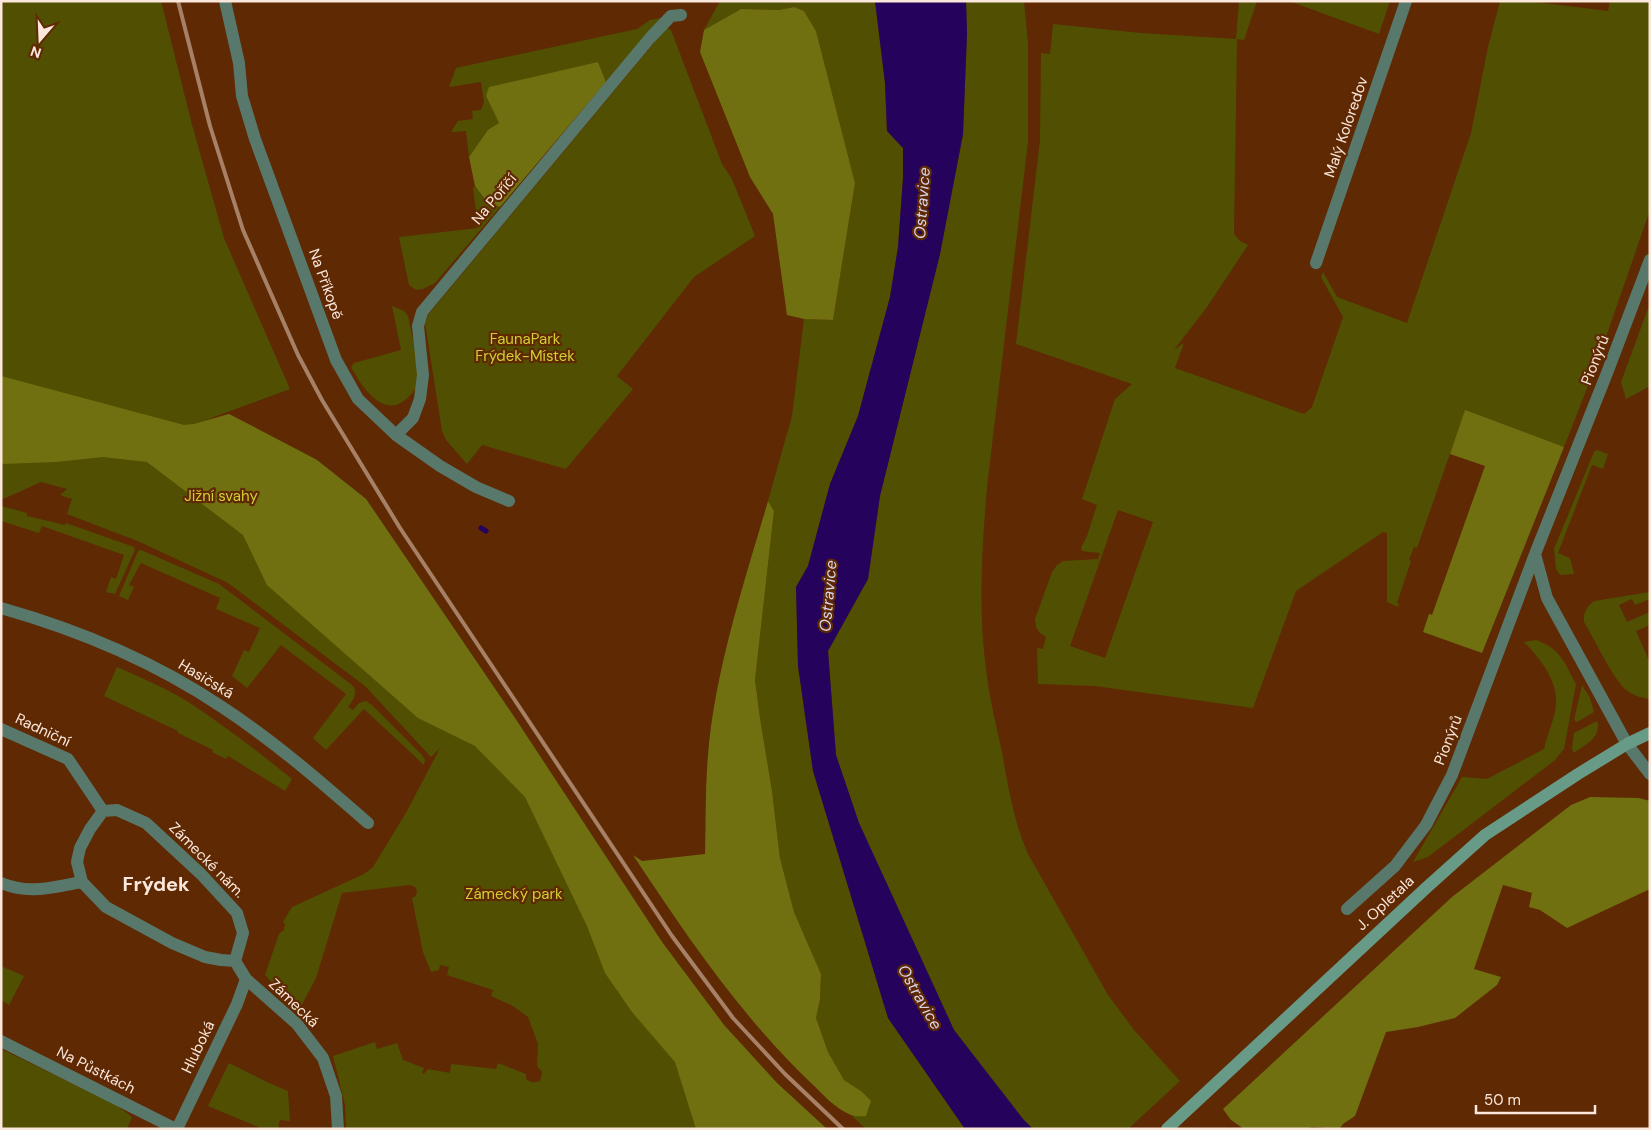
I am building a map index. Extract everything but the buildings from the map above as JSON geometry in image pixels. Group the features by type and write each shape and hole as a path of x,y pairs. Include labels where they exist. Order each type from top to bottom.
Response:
{"main road":[{"name":"J. Opletala","path":"1167,1129 1485,835 1578,774 1627,744 1650,733"}],"street":[{"name":"Na Příkopě","path":"224,1 239,63 242,96 249,121 336,360 358,399 396,435 440,466 476,487 509,501"},
{"name":"Malý Koloredov","path":"1316,263 1406,1"},
{"name":"Na Poříčí","path":"396,435 413,418 420,399 423,374 418,326 422,312 650,38 671,16 681,15"},
{"name":"Pionýrů","path":"1347,909 1395,866 1426,825 1452,776 1535,554 1595,405 1650,260"},
{"path":"1535,554 1547,598 1627,744 1650,774"},
{"name":"Hasičská","path":"1,608 82,634 142,660 181,681 222,707 262,736 368,822"},
{"name":"Radniční","path":"1,729 68,759 103,811"},
{"name":"Zámecké nám.","path":"103,811 118,810 146,823 201,874 237,912 243,933 235,961"},
{"path":"103,811 90,829 80,848 77,862 82,882 106,907 172,943 205,957 235,961"},
{"path":"1,883 14,888 33,890 82,882"},
{"name":"Zámecká","path":"235,961 246,979 296,1024 323,1058 336,1096 338,1129"},
{"name":"Hluboká","path":"176,1129 237,1004 246,979"},
{"name":"Na Půstkách","path":"1,1041 176,1129"}],"green space":[{"name":"Zámecký park","path":"1,1 161,1 191,121 224,238 290,389 203,421 229,414 317,460 366,499 515,718 662,942 724,1025 777,1083 827,1129 346,1129 345,1105 333,1056 375,1042 377,1049 397,1043 403,1060 424,1068 422,1073 424,1074 428,1069 450,1073 451,1064 496,1069 498,1063 526,1074 526,1079 534,1082 540,1081 542,1072 537,1066 538,1044 528,1017 513,1006 491,996 493,990 447,975 449,967 440,965 439,970 431,972 423,952 412,898 416,896 417,890 410,885 342,893 316,978 298,1012 265,975 279,934 284,930 285,924 283,922 292,907 364,874 373,867 407,811 440,748 431,757 365,686 228,583 140,542 67,514 72,499 60,495 67,489 41,482 1,500"},
{"path":"720,1 875,1 885,83 887,131 903,148 903,178 898,247 890,297 858,416 830,484 808,566 796,587 798,666 813,771 888,1018 965,1129 866,1129 852,1116 865,1116 861,1091 844,1080 828,1052 816,1018 820,999 821,974 794,912 780,858 755,680 774,511 768,501 792,416 804,319 833,320 855,183 816,31 804,11 794,7 779,10 741,9 704,30"},
{"path":"966,1 1024,1 1028,44 1028,142 987,487 984,533 981,601 987,679 1012,804 1028,854 1108,995 1134,1030 1180,1081 1128,1129 1033,1129 1023,1119 954,1030 859,823 836,755 828,651 868,579 880,496 940,254 963,134 967,33"},
{"path":"1239,1 1257,1 1244,40 1237,39 1234,234 1240,241 1248,245 1207,307 1174,350 1184,343 1175,368 1304,414 1312,407 1343,317 1321,277 1323,272 1337,297 1407,323 1471,133 1488,47 1500,1 1527,1 1608,11 1610,1 1650,2 1650,210 1597,363 1564,447 1465,411 1417,548 1414,547 1409,560 1411,561 1397,603 1399,604 1398,607 1387,602 1387,533 1383,532 1296,591 1253,708 1095,686 1038,684 1037,648 1043,649 1046,637 1036,627 1035,619 1052,572 1057,565 1063,561 1098,559 1100,553 1082,551 1081,548 1097,505 1082,499 1115,399 1132,384 1016,344 1040,140 1041,53 1050,54 1053,24 1141,33 1236,39","holes":["1118,510 1153,522 1105,658 1070,646"]},
{"path":"1289,1 1390,1 1379,34"},
{"path":"794,7 804,11 816,31 855,183 833,320 804,319 787,315 773,214 750,177 700,52 704,30 741,9 779,10"},
{"path":"661,18 606,82 598,62 486,96 499,123 488,131 469,157 466,131 451,132 458,121 473,119 472,111 481,110 484,102 481,82 449,87 456,68 637,29 650,20"},
{"name":"FaunaPark Frýdek-Místek","path":"668,28 671,30 722,164 732,179 755,236 694,277 617,376 633,389 566,469 482,445 467,464 446,440 442,431 425,323 428,315"},
{"path":"598,62 606,82 500,207 487,202 475,186 469,157 488,130 499,123 486,96 489,87"},
{"path":"475,186 487,202 500,207 435,283 416,290 409,285 399,237 478,228 473,188"},
{"path":"1650,303 1650,386 1626,399 1621,382"},
{"path":"392,306 404,311 408,316 417,361 418,378 417,385 409,397 396,405 388,405 380,402 366,390 351,367 354,363 401,350"},
{"name":"Jižní svahy","path":"1,376 184,425 229,414 317,460 366,499 515,718 662,942 724,1025 777,1083 827,1129 696,1129 675,1062 632,1012 605,973 587,926 525,797 475,746 418,718 267,585 243,535 147,462 103,457 56,462 1,464"},
{"path":"1465,410 1564,447 1482,653 1423,632 1429,614 1432,615 1485,466 1450,454"},
{"path":"1597,450 1608,454 1603,469 1592,465 1558,553 1570,558 1574,574 1560,575 1556,569 1554,549 1594,452"},
{"path":"768,501 774,511 755,680 780,858 794,912 821,974 820,999 816,1018 828,1052 844,1080 861,1091 871,1101 866,1116 853,1116 834,1105 760,1030 715,973 633,855 642,861 705,854 707,767 717,691 740,595"},
{"path":"1,506 27,513 27,516 65,525 66,523 134,547 135,550 115,594 106,592 111,577 116,579 124,555 42,526 39,533 1,521"},
{"path":"141,550 219,584 352,685 355,694 348,707 353,710 359,703 366,701 372,705 422,755 425,760 424,765 364,709 326,750 313,738 346,694 281,645 247,688 232,676 244,650 249,652 260,628 216,609 220,598 141,563 129,585 134,587 128,600 119,596 138,551"},
{"path":"1650,592 1650,599 1635,605 1632,599 1619,605 1627,622 1650,612 1650,625 1636,631 1650,663 1650,699 1631,693 1620,683 1584,622 1584,616 1589,605 1594,601"},
{"path":"1536,640 1551,648 1561,657 1576,684 1564,749 1554,761 1428,857 1413,862 1462,777 1487,779 1544,749 1555,714 1556,695 1551,678 1536,655 1524,642"},
{"path":"117,667 156,684 184,700 256,750 292,779 285,791 228,756 226,759 212,752 213,750 178,733 178,731 104,696"},
{"path":"1582,685 1590,698 1594,712 1577,722 1574,720"},
{"path":"1597,721 1598,727 1595,736 1574,753 1572,749 1574,733"},
{"path":"1590,797 1639,798 1650,801 1650,889 1567,928 1540,910 1529,907 1532,893 1503,885 1474,969 1501,977 1497,985 1455,1018 1386,1032 1355,1116 1339,1129 1313,1127 1302,1129 1244,1129 1231,1120 1223,1109 1452,897 1571,805"},
{"path":"1,966 24,976 9,1005 1,1000"},
{"path":"1,1049 115,1104 132,1117 127,1129 1,1129"},
{"path":"229,1063 288,1091 290,1121 280,1120 278,1129 263,1129 208,1106"}],"water":[{"name":"Ostravice","path":"875,1 966,1 967,33 963,134 940,254 880,496 868,579 828,651 836,755 859,823 954,1030 1023,1119 1033,1129 965,1129 888,1018 813,771 798,666 796,587 808,566 830,484 858,416 890,297 898,247 903,178 903,148 887,131 885,83"}],"waterway":[{"path":"481,528 486,531"}],"railway":[{"path":"178,1 210,126 243,230 298,355 322,400 400,528 672,936 733,1018 785,1074 843,1129"}],"district":[{"name":"Frýdek","path":"156,884"}]}
